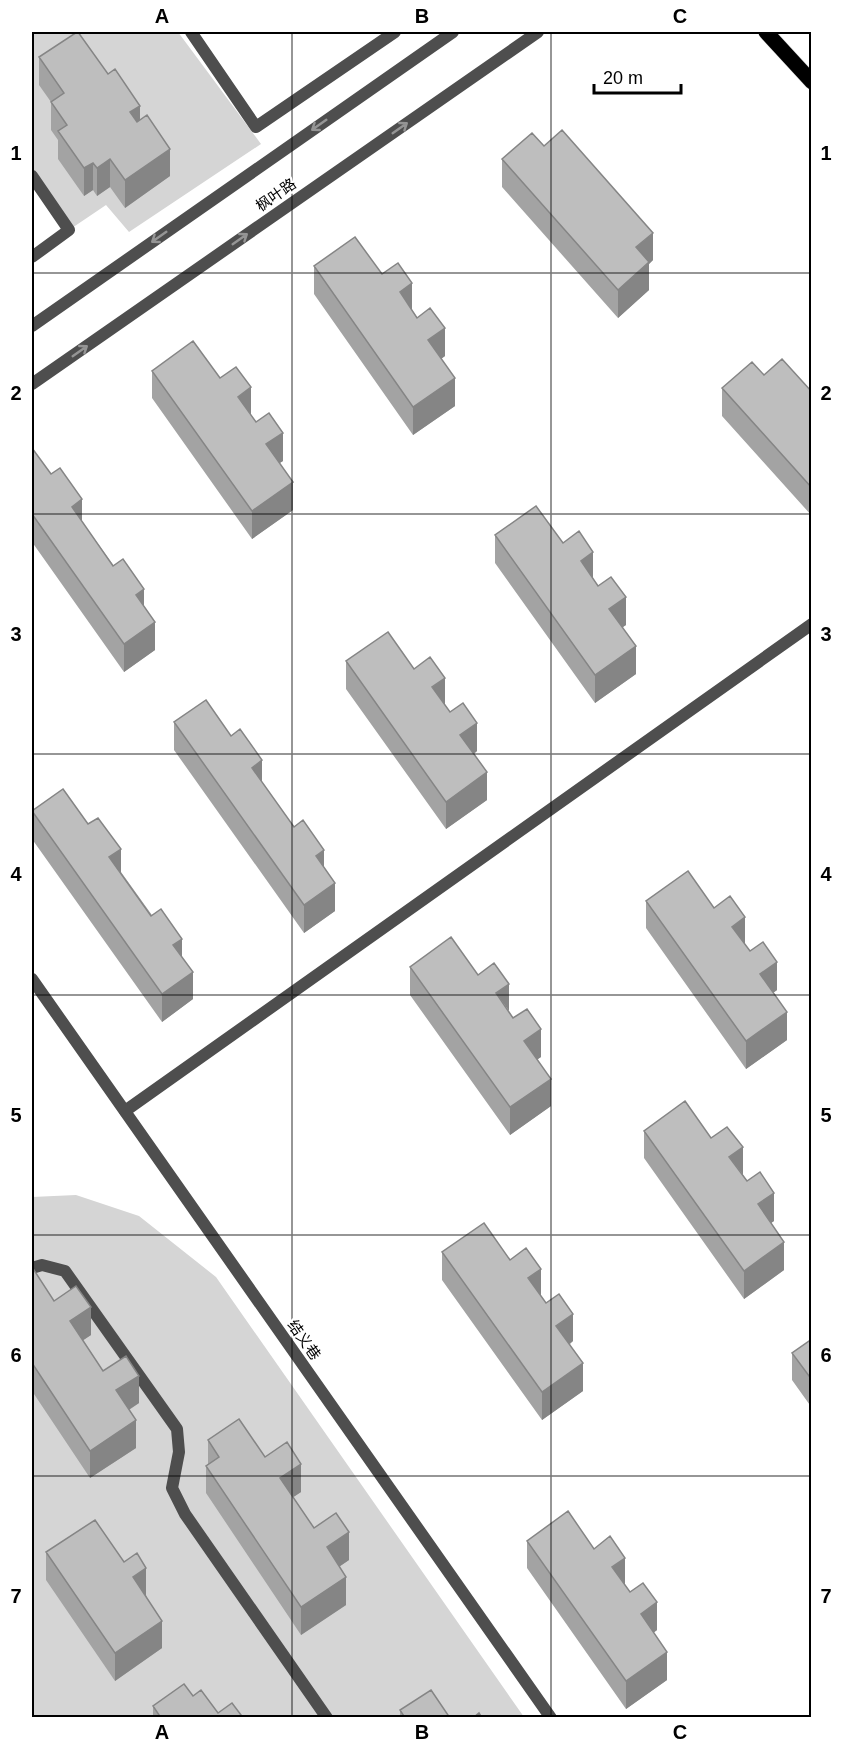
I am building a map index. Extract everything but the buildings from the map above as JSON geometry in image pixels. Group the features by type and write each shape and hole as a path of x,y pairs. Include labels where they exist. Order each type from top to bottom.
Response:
{"main road":[{"path":"766,32 812,82"}],"street":[{"path":"191,32 256,127 395,32"},
{"path":"32,326 453,32"},
{"name":"枫叶路","path":"32,384 538,32"},
{"path":"32,176 69,230 32,257"},
{"path":"124,1111 812,624"},
{"name":"结义巷","path":"32,979 551,1718"},
{"path":"32,1268 42,1265 65,1271 177,1429 179,1452 172,1488 185,1514 327,1718"}],"shaded area":[{"path":"32,32 178,32 261,144 129,232 106,205 69,230 32,176"},
{"path":"76,1195 139,1216 216,1277 524,1717 32,1718 32,1197"}]}
